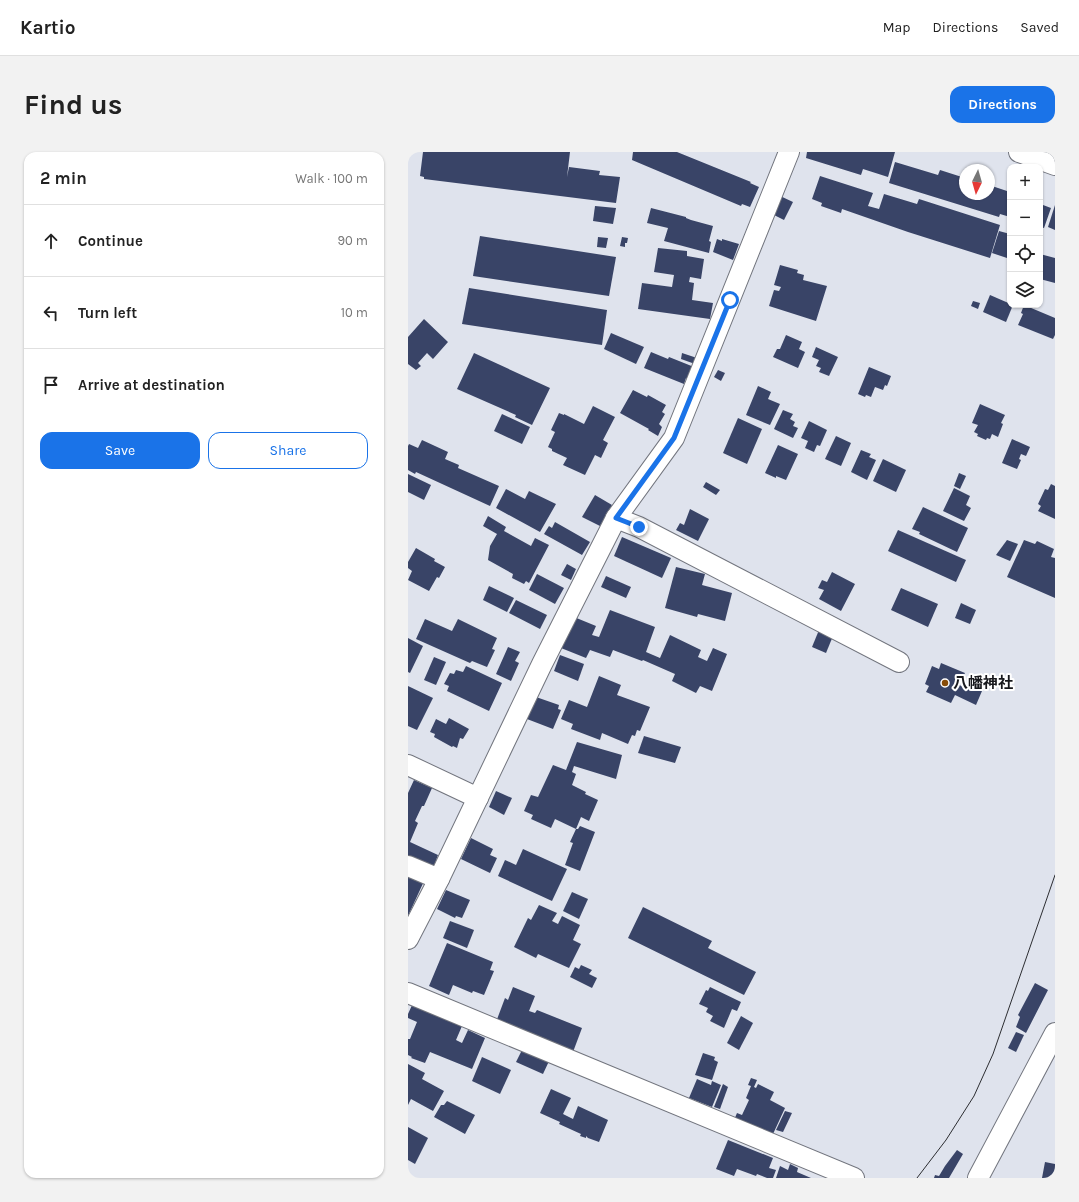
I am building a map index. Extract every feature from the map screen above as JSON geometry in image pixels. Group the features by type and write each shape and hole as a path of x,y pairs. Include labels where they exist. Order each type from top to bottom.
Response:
{"street":[{"path":"408,938 439,879 542,664 616,518 674,438 789,152"},
{"path":"1019,152 1055,165"},
{"path":"616,518 639,527 899,662"},
{"path":"408,765 478,798"},
{"path":"408,866 439,879"},
{"path":"408,993 854,1178"},
{"path":"978,1178 1055,1033"}],"building":[{"path":"423,152 570,152 567,177 569,167 600,171 599,175 620,177 616,203 424,179 424,177 420,176"},
{"path":"633,152 677,152 751,182 750,183 759,187 750,207 742,204 741,206 632,160"},
{"path":"807,152 895,152 888,177 863,169 861,175 806,158"},
{"path":"895,162 938,175 940,170 959,176 959,200 995,200 995,187 1007,191 1007,216 1000,214 999,217 889,183"},
{"path":"820,176 873,193 868,206 879,209 884,194 917,204 919,199 1000,225 990,258 842,209 841,213 821,206 822,203 812,199"},
{"path":"778,195 793,202 784,220 770,213"},
{"path":"1043,205 1051,208 1043,228"},
{"path":"1055,205 1055,230 1048,227"},
{"path":"595,206 616,208 613,224 593,221"},
{"path":"651,208 713,226 709,241 711,242 709,253 664,241 668,228 647,223"},
{"path":"999,231 1007,233 1007,258 992,253"},
{"path":"480,236 616,257 609,296 473,276"},
{"path":"598,237 608,238 606,248 597,247"},
{"path":"622,237 628,238 627,243 625,243 625,247 620,246"},
{"path":"717,239 739,244 733,260 713,252"},
{"path":"658,248 687,251 687,256 704,259 701,279 690,277 689,282 694,283 692,300 713,303 710,319 638,309 642,283 672,287 674,275 654,272"},
{"path":"1043,255 1055,258 1055,283 1043,280"},
{"path":"780,265 798,270 797,273 804,275 803,280 827,286 816,321 769,306 774,290 779,291 781,287 774,285"},
{"path":"469,288 607,310 602,345 462,324"},
{"path":"990,295 1007,302 1007,308 1012,308 1006,322 983,312"},
{"path":"973,301 980,303 978,309 971,306"},
{"path":"1023,308 1031,308 1055,318 1055,335 1053,339 1018,325 1023,314 1021,313"},
{"path":"424,319 448,342 433,359 427,353 418,363 421,366 416,370 408,364 408,337"},
{"path":"611,333 644,347 636,364 604,349"},
{"path":"786,335 802,342 799,349 805,352 798,368 773,357 777,349 780,349"},
{"path":"816,347 838,357 829,376 819,372 821,368 816,366 819,360 812,357"},
{"path":"651,352 668,359 669,357 694,367 689,379 686,378 684,384 644,368"},
{"path":"474,353 550,388 532,425 515,417 516,415 457,389"},
{"path":"682,353 697,358 695,364 681,359"},
{"path":"869,367 891,376 887,386 885,385 883,390 875,387 871,397 866,395 865,397 858,394"},
{"path":"718,370 725,373 721,381 714,377"},
{"path":"758,386 771,392 768,399 780,404 770,425 746,415"},
{"path":"633,390 647,397 648,395 666,405 662,412 665,414 659,424 662,427 658,436 648,430 649,429 620,413"},
{"path":"980,404 1005,415 1001,423 1003,424 998,437 992,434 990,439 987,438 986,440 977,436 978,434 974,432 978,425 972,423"},
{"path":"593,406 615,417 603,440 608,443 601,458 595,455 585,475 563,465 567,458 552,451 552,449 548,447 555,432 551,430 559,413 584,424"},
{"path":"783,410 793,414 790,419 795,422 793,426 798,428 793,438 774,429"},
{"path":"502,414 530,427 522,444 494,431"},
{"path":"738,418 762,429 747,464 723,453"},
{"path":"809,421 827,430 820,446 817,445 814,452 805,448 808,441 801,438"},
{"path":"836,436 851,443 841,466 825,459"},
{"path":"1012,439 1030,447 1026,456 1021,454 1019,459 1021,460 1017,469 1002,463"},
{"path":"422,440 448,452 445,459 459,465 458,468 499,486 490,506 416,472 415,474 408,470 408,446 409,444 418,448"},
{"path":"778,445 798,454 786,480 776,476 776,478 765,473"},
{"path":"861,450 871,454 869,457 876,460 867,480 851,472"},
{"path":"883,459 906,470 896,492 873,481"},
{"path":"959,473 966,476 960,489 954,486"},
{"path":"408,474 431,485 424,500 408,492"},
{"path":"706,482 720,490 716,495 703,487"},
{"path":"1051,484 1055,486 1055,519 1038,511 1041,506 1038,504 1045,489 1048,490"},
{"path":"954,488 970,496 966,505 971,508 964,521 943,511"},
{"path":"506,489 525,499 529,491 556,504 540,532 496,508"},
{"path":"595,495 612,505 600,526 582,517"},
{"path":"923,507 968,528 957,552 919,534 920,532 912,529"},
{"path":"690,509 709,519 698,541 676,530 680,523 684,525"},
{"path":"488,516 506,527 504,531 531,546 535,538 549,545 529,583 526,581 524,584 512,578 513,574 488,560 490,546 497,534 483,526"},
{"path":"555,522 590,542 582,555 544,534 549,526 552,528"},
{"path":"898,530 966,560 956,582 888,551"},
{"path":"622,537 671,558 662,578 614,556"},
{"path":"1007,540 1018,544 1010,561 996,555"},
{"path":"1024,540 1035,544 1037,541 1054,549 1051,557 1055,558 1055,598 1007,577"},
{"path":"416,548 435,559 434,561 445,567 429,591 408,580 412,571 408,568 408,562"},
{"path":"567,564 576,569 571,580 561,575"},
{"path":"676,567 705,574 702,585 732,593 725,621 698,614 697,617 665,608"},
{"path":"832,572 855,584 841,611 819,599 824,590 818,588 822,580 827,582"},
{"path":"537,574 564,588 555,604 529,590"},
{"path":"606,576 631,587 626,598 601,587"},
{"path":"489,586 514,598 507,612 483,600"},
{"path":"901,588 938,604 928,627 891,610"},
{"path":"516,600 547,615 540,629 509,613"},
{"path":"961,603 976,610 970,624 955,618"},
{"path":"610,610 655,627 646,652 660,658 670,635 701,650 698,657 707,661 713,648 727,654 712,691 700,686 696,693 672,681 675,674 643,660 642,661 613,650 610,657 590,650 586,658 561,648 574,617 596,626 592,635 599,637"},
{"path":"425,619 452,631 458,619 497,638 492,649 495,650 487,667 472,661 470,663 416,639"},
{"path":"819,630 833,636 826,653 812,647"},
{"path":"408,638 423,646 410,673 408,672"},
{"path":"508,647 520,652 515,661 519,663 511,681 496,674"},
{"path":"560,655 584,664 578,681 554,671"},
{"path":"434,657 446,662 436,685 424,680"},
{"path":"941,663 965,673 959,685 967,688 968,685 982,691 976,705 955,695 951,703 926,692 929,686 925,684 932,666 939,669"},
{"path":"466,666 502,683 489,711 447,691 449,686 444,684 450,673 454,674 456,670 463,672"},
{"path":"599,676 621,685 617,695 650,707 640,731 637,730 635,736 632,735 628,744 602,733 600,740 571,729 573,724 561,719 569,700 587,707"},
{"path":"408,686 433,698 417,730 408,726"},
{"path":"536,697 559,705 558,709 561,710 553,729 527,719"},
{"path":"449,718 469,729 463,739 460,738 457,748 452,747 434,737 435,734 430,732 436,719 446,724"},
{"path":"644,736 681,747 675,763 638,753"},
{"path":"577,742 622,755 616,779 574,766 572,772 576,774 572,785 586,792 585,794 598,800 589,821 581,817 576,829 555,819 551,828 531,819 533,815 524,811 531,795 538,797 553,765 566,770"},
{"path":"414,780 432,788 415,821 418,823 410,842 438,855 433,869 408,858 408,793"},
{"path":"496,791 512,798 504,815 489,807"},
{"path":"580,826 595,832 580,871 565,865 573,843 570,842 576,829"},
{"path":"471,838 493,849 490,855 497,858 490,873 461,859"},
{"path":"523,849 567,869 552,901 498,876 505,860 516,865"},
{"path":"410,873 425,879 408,916 408,877"},
{"path":"446,890 470,900 462,918 456,916 455,918 437,909"},
{"path":"572,892 588,899 579,919 563,911"},
{"path":"539,905 557,913 552,921 558,924 562,916 580,925 573,940 581,944 569,968 538,954 536,958 514,947 528,918 531,920"},
{"path":"643,907 712,941 708,948 756,972 744,995 628,938"},
{"path":"450,921 474,930 467,948 443,938"},
{"path":"447,943 493,962 490,970 494,971 484,995 473,991 472,993 453,985 449,995 429,986"},
{"path":"581,965 592,970 589,974 597,978 592,988 570,977 575,967 579,969"},
{"path":"1035,983 1048,990 1026,1033 1016,1027 1020,1017 1018,1015"},
{"path":"513,987 535,996 529,1011 535,1013 537,1010 582,1028 573,1052 530,1035 531,1033 523,1030 522,1032 496,1022 505,998 508,1000"},
{"path":"710,987 741,1002 737,1011 732,1009 724,1028 710,1021 713,1016 706,1012 708,1008 699,1004 706,990 708,991"},
{"path":"413,1003 462,1026 456,1040 462,1043 468,1030 485,1038 472,1069 430,1052 425,1063 411,1058 412,1057 408,1055 408,1039 410,1039 417,1022 408,1018 408,1014"},
{"path":"741,1016 753,1023 739,1050 727,1043"},
{"path":"1016,1032 1024,1035 1016,1052 1008,1048"},
{"path":"523,1048 550,1059 543,1074 516,1062"},
{"path":"703,1053 715,1057 714,1060 718,1062 712,1080 695,1075"},
{"path":"482,1057 511,1070 500,1094 472,1081"},
{"path":"408,1064 425,1073 422,1079 444,1091 433,1111 411,1099 408,1105"},
{"path":"751,1078 757,1080 754,1087 756,1088 758,1084 774,1092 770,1100 785,1108 773,1134 745,1122 744,1124 734,1120 737,1113 742,1115 749,1100 746,1098 751,1086 748,1085"},
{"path":"697,1079 711,1085 712,1081 721,1085 712,1107 689,1098"},
{"path":"723,1084 728,1087 720,1109 714,1107"},
{"path":"551,1089 571,1098 563,1114 573,1119 578,1106 608,1120 599,1142 586,1136 586,1138 580,1136 581,1134 540,1113"},
{"path":"447,1101 475,1115 465,1134 434,1117 441,1105 444,1105"},
{"path":"785,1111 792,1113 783,1132 776,1130"},
{"path":"408,1127 428,1138 415,1164 408,1160"},
{"path":"728,1140 773,1158 769,1168 776,1170 773,1178 767,1178 757,1174 756,1176 737,1169 734,1176 716,1169"},
{"path":"957,1150 963,1154 949,1178 934,1178 935,1175 939,1176"},
{"path":"1045,1162 1055,1164 1055,1178 1042,1178"},
{"path":"790,1164 798,1168 797,1172 811,1178 776,1178 780,1166 788,1170"}],"tram line":[{"path":"917,1178 946,1140 974,1096 993,1054 1055,875"}],"place":[{"name":"八幡神社","path":"945,683"}],"route":[{"path":"639,527 616,518 674,438 730,300"}]}
